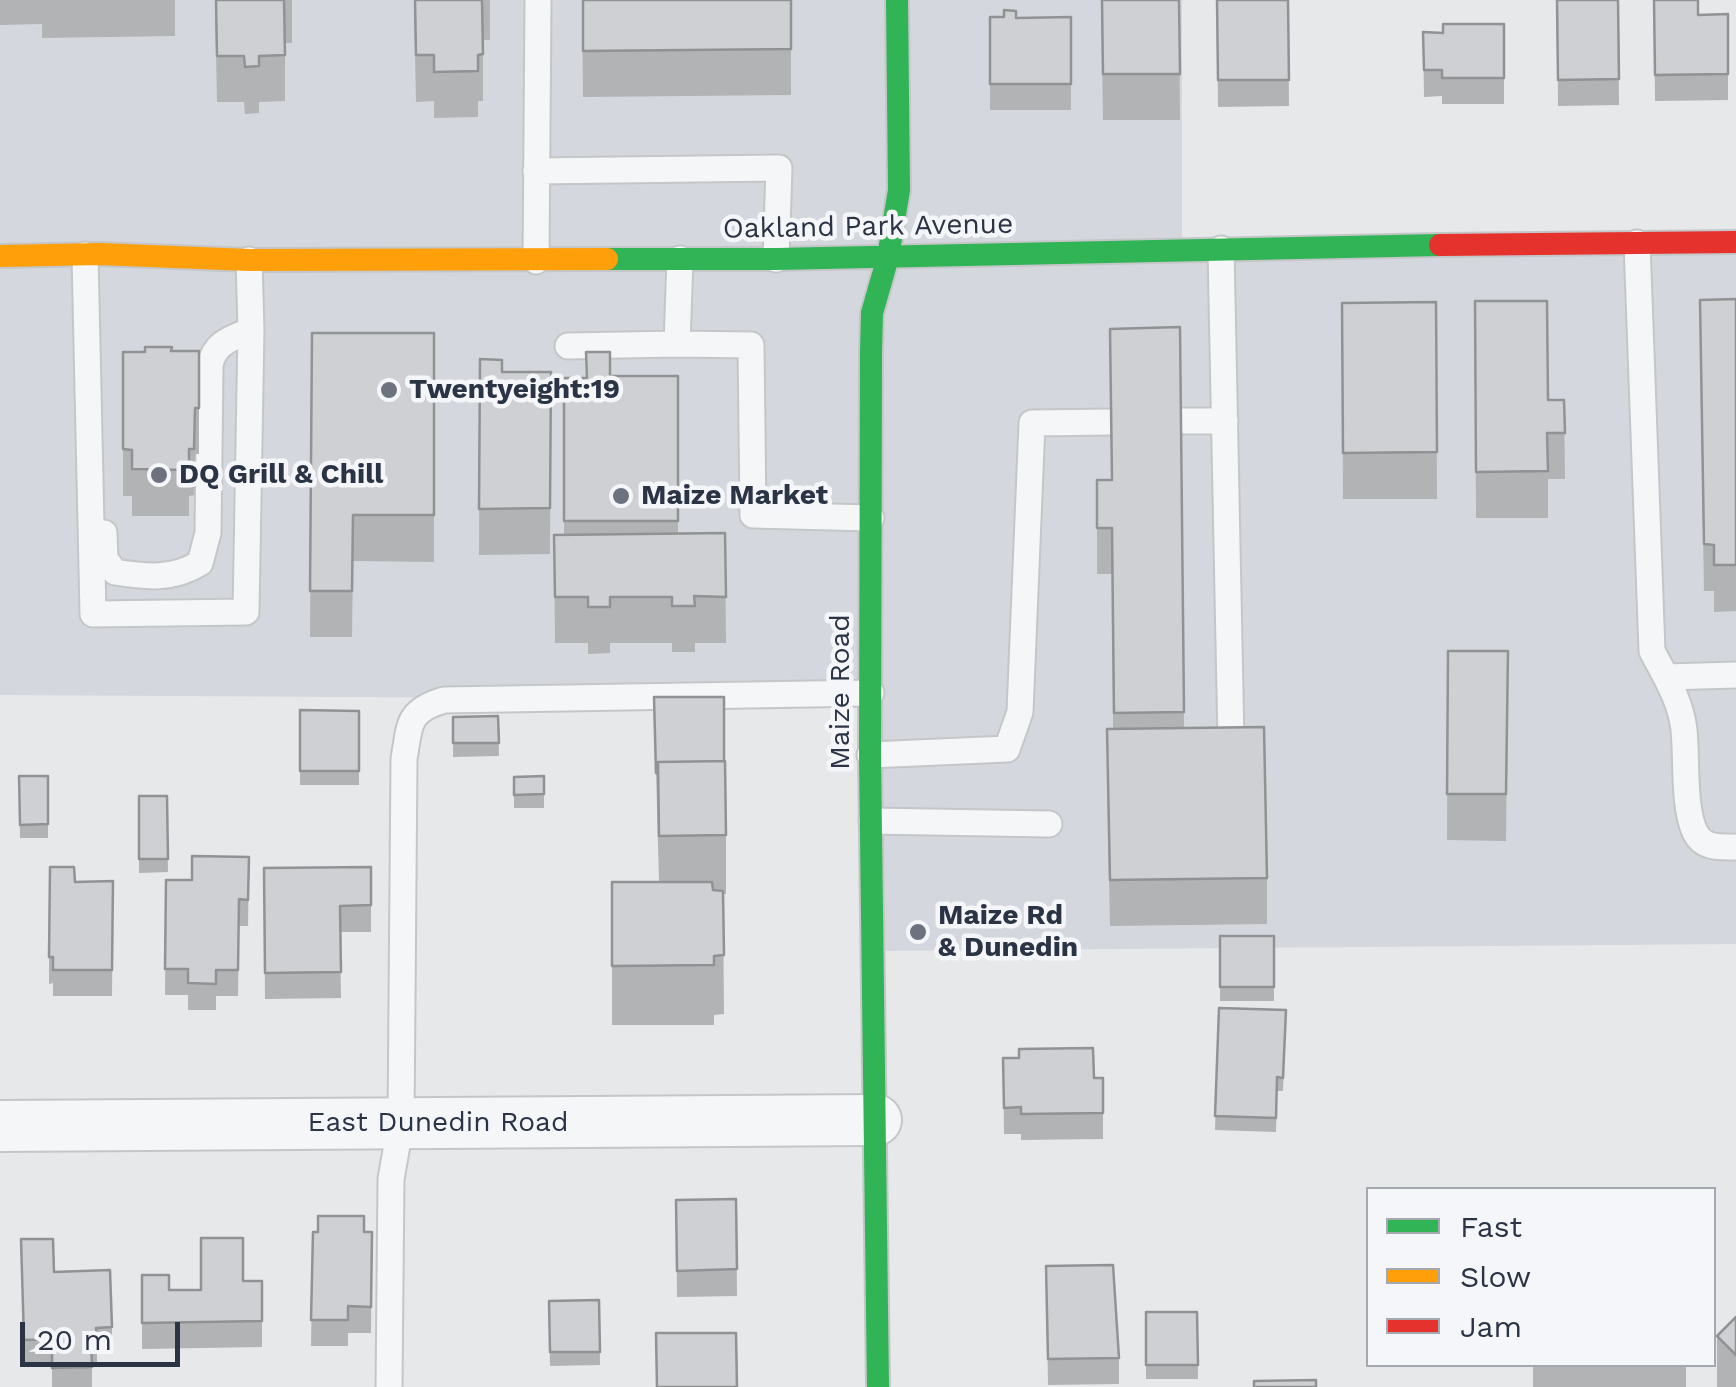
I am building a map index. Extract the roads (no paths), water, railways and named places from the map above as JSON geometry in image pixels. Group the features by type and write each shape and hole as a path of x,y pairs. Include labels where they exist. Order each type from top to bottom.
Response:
{"street":[{"name":"Maize Road","path":"878,1387 870,756 872,313 888,257 900,190 897,0"},
{"name":"Oakland Park Avenue","path":"0,256 680,260 1736,242"},
{"name":"East Dunedin Road","path":"0,1126 876,1120"}],"lane":[{"path":"536,260 538,0"},
{"path":"536,171 779,168 776,259"},
{"path":"1637,244 1652,651 1684,725 1696,834 1714,848 1736,847"},
{"path":"1221,249 1231,742"},
{"path":"84,254 93,614 246,612 249,260"},
{"path":"678,344 680,260"},
{"path":"87,412 98,424 105,559 115,572 149,577 182,574 200,563 208,533 210,364 214,350 224,341 251,330"},
{"path":"568,346 751,345 752,515 871,518"},
{"path":"1181,421 1225,420"},
{"path":"870,756 1007,750 1020,712 1032,423 1111,422"},
{"path":"1666,678 1736,675"},
{"path":"389,1387 391,1180 402,1122 404,760 410,723 420,707 444,700 871,693"},
{"path":"872,822 1049,824"}],"place":[{"name":"Twentyeight:19","path":"389,390"},
{"name":"DQ Grill & Chill","path":"159,475"},
{"name":"Maize Market","path":"621,496"},
{"name":"Maize Rd & Dunedin","path":"918,932"}]}
